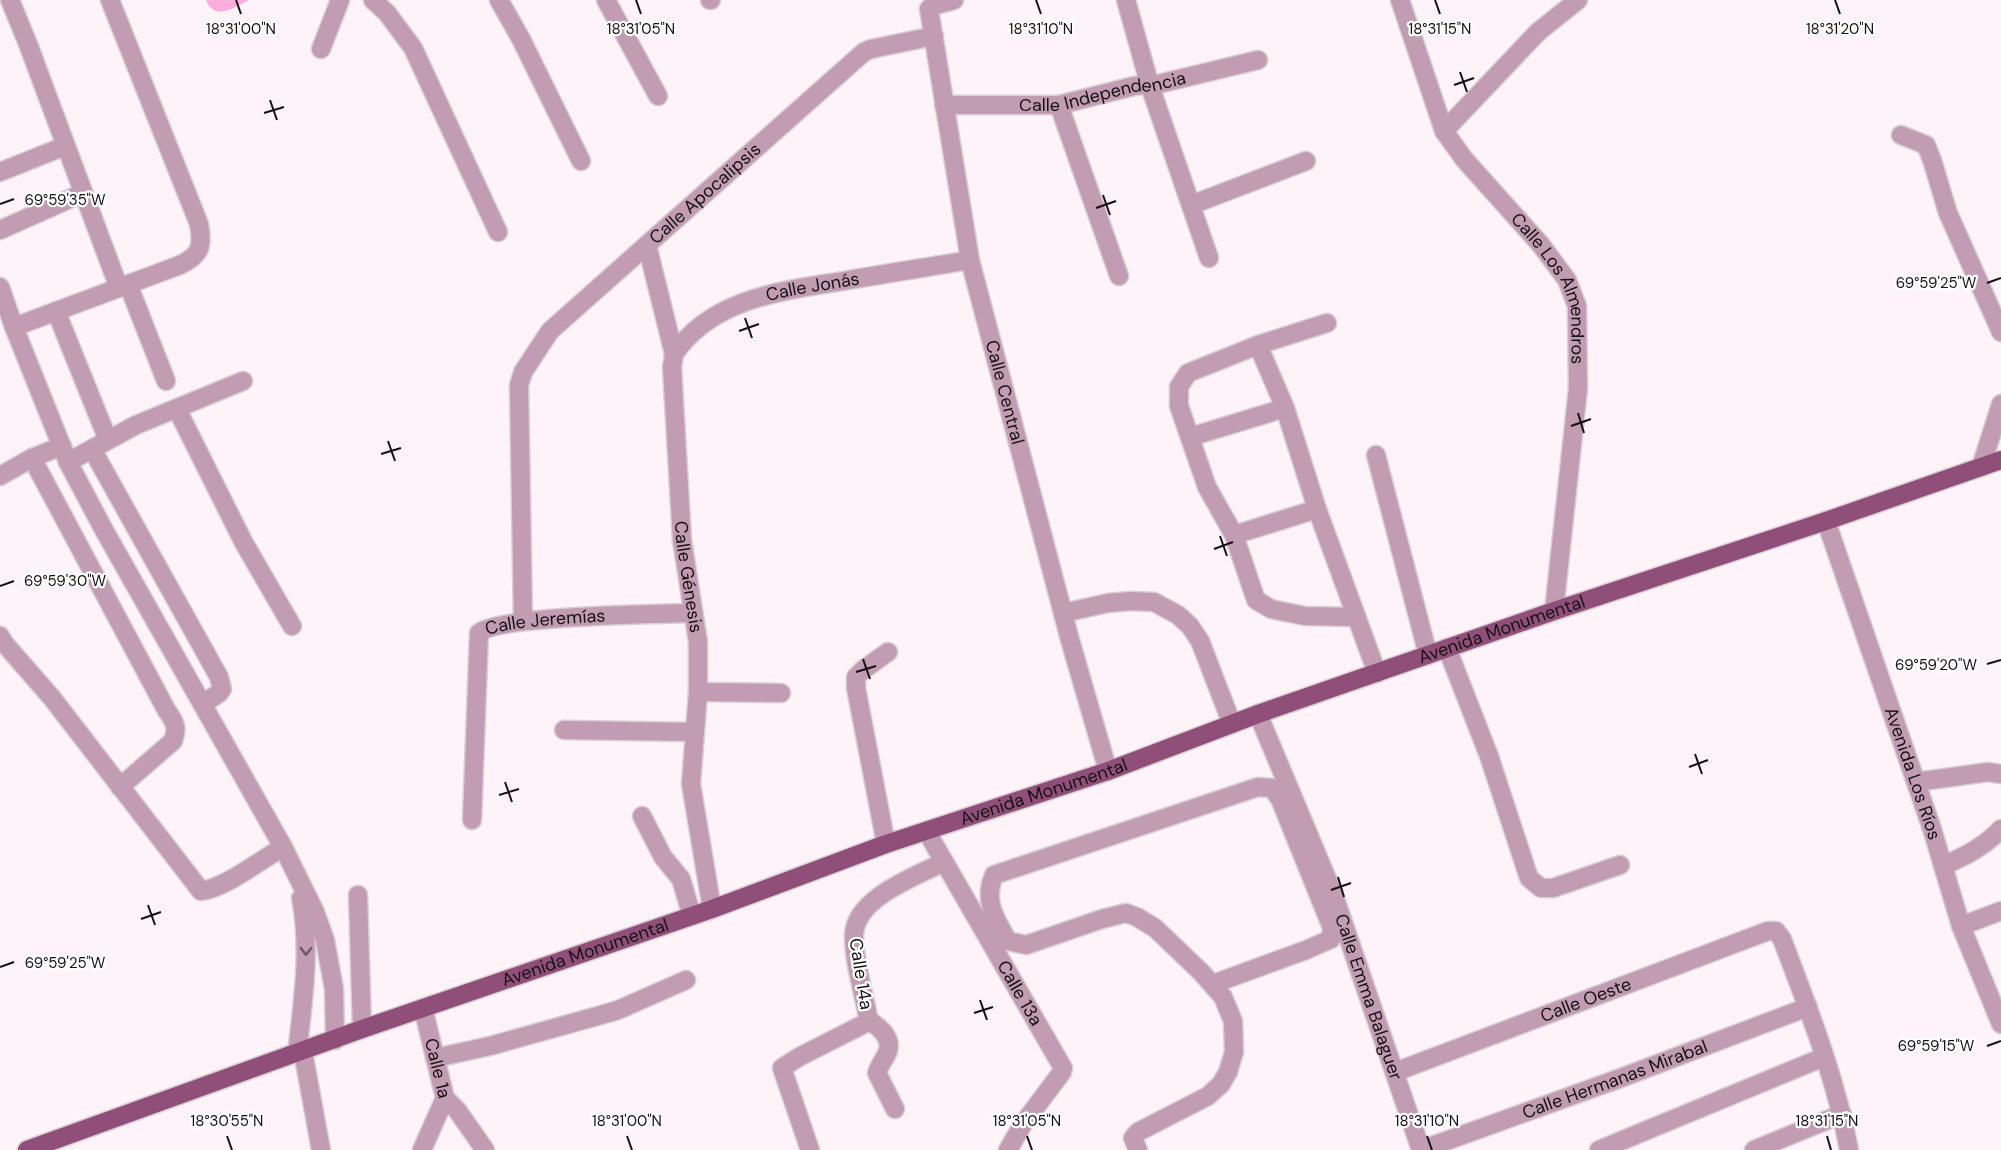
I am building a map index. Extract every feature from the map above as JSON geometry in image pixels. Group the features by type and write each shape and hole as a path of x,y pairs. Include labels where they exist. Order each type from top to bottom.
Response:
{"main road":[{"name":"Avenida Monumental","path":"27,1150 362,1029 712,909 886,844 1108,771 1258,714 1447,648 2001,461"}],"street":[{"path":"14,327 192,259 199,249 201,238 199,224 110,0"},
{"path":"321,49 340,0"},
{"path":"373,0 387,13 413,48 498,232"},
{"path":"499,0 521,39 581,161"},
{"path":"606,0 658,96"},
{"name":"Calle Central","path":"954,0 932,6 929,9 970,260 1063,613 1108,771"},
{"path":"1126,0 1150,86 1209,258"},
{"name":"Calle Los Almendros","path":"1400,0 1444,132 1464,159 1541,245 1567,280 1577,306 1578,388 1554,611"},
{"path":"1444,132 1538,32 1578,0"},
{"path":"7,3 83,193 166,381"},
{"name":"Calle Apocalipsis","path":"522,621 519,385 523,372 550,331 864,52 933,36"},
{"name":"Calle Independencia","path":"944,105 1059,105 1134,86 1150,86 1258,60"},
{"path":"1059,105 1119,276"},
{"path":"1901,135 1926,145 1948,213 2001,332"},
{"path":"0,172 65,146"},
{"path":"1191,205 1306,161"},
{"path":"0,230 83,193"},
{"name":"Calle Génesis","path":"647,245 674,354 672,367 682,540 698,642 698,692 692,784 712,909"},
{"name":"Calle Jonás","path":"674,354 684,339 705,322 751,299 808,286 970,260"},
{"path":"0,287 65,454 283,847 311,902 322,931 332,980 335,1040"},
{"path":"56,312 100,445 219,676 222,689 203,704"},
{"path":"1327,323 1258,345 1188,373 1179,387 1179,406 1207,487 1234,535 1256,600 1271,609 1305,616 1356,617"},
{"path":"1258,345 1285,408 1317,509 1377,673"},
{"path":"0,476 32,458 65,454 100,445 136,425 243,381"},
{"path":"1981,467 2001,404"},
{"path":"1190,436 1285,408"},
{"path":"177,409 244,543 292,626"},
{"path":"1376,455 1428,655"},
{"path":"32,458 175,723 177,733 173,741 120,787"},
{"path":"1234,535 1317,509"},
{"name":"Avenida Los Ríos","path":"1826,521 1916,782 1961,926 2001,1024"},
{"path":"1063,613 1108,603 1131,601 1154,602 1178,615 1190,626 1200,641 1233,724"},
{"name":"Calle Jeremías","path":"472,820 479,633 484,628 522,621 693,613"},
{"path":"1,641 52,698 201,891 210,890 283,847"},
{"path":"1447,648 1489,756 1529,878 1540,888 1553,888 1620,865"},
{"path":"886,844 855,688 856,678 863,670 888,652"},
{"path":"698,692 781,693"},
{"name":"Calle Emma Balaguer","path":"1258,714 1333,893 1420,1150"},
{"path":"564,730 694,732"},
{"path":"1916,782 1981,773 2001,774"},
{"path":"1138,1150 1133,1138 1138,1132 1208,1096 1221,1084 1228,1072 1234,1052 1233,1021 1223,997 1213,984 1155,928 1126,913 1026,945 1008,941 992,915 988,886 994,875 1258,787 1272,788 1280,799 1332,928 1331,939 1213,984"},
{"path":"642,816 663,857 681,879 692,916"},
{"path":"1943,866 1975,852 2001,829"},
{"name":"Calle 13a","path":"927,831 1063,1068 1023,1124 1008,1150"},
{"name":"Calle 14a","path":"810,1150 782,1068 866,1023 868,1020 855,953 854,932 858,917 878,897 944,862"},
{"path":"296,873 307,942 300,1053 321,1150"},
{"path":"358,895 362,1029"},
{"path":"1961,926 2001,911"},
{"name":"Calle Oeste","path":"1395,1072 1768,931 1776,931 1782,939 1808,1007"},
{"path":"306,979 332,980"},
{"path":"435,1058 490,1046 618,1010 686,980"},
{"path":"1808,1007 1842,1114 1849,1150"},
{"name":"Calle Hermanas Mirabal","path":"1420,1150 1618,1079 1808,1007"},
{"name":"Calle 1a","path":"423,1008 445,1098 470,1127 485,1150"},
{"path":"868,1020 878,1026 886,1037 888,1051 877,1073 895,1109"},
{"path":"1599,1150 1824,1057"},
{"path":"422,1150 445,1098"},
{"path":"1754,1150 1842,1114"}],"shaded area":[{"path":"206,0 249,0 232,9 220,12 210,7"}]}
